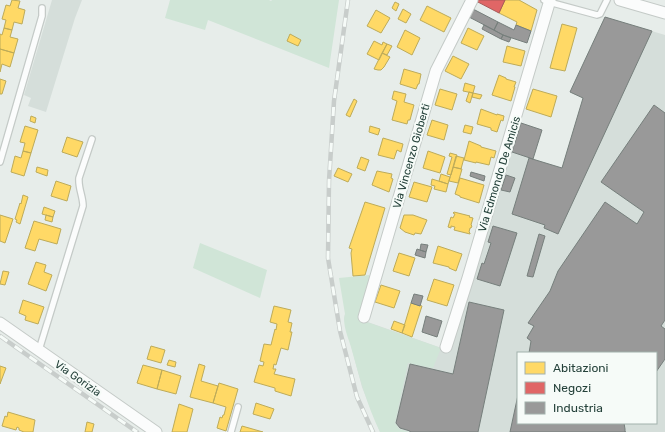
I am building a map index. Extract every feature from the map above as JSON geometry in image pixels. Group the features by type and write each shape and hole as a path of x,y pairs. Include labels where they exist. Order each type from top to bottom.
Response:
{"street":[{"name":"Via Vincenzo Gioberti","path":"364,317 436,71 472,0"},
{"path":"620,0 665,13"},
{"name":"Via Edmondo De Amicis","path":"446,347 468,278 547,1"},
{"name":"Via Gorizia","path":"0,323 156,432"}],"lane":[{"path":"547,1 597,15 600,14 607,0"},
{"path":"0,162 42,16 42,8"},
{"path":"39,350 82,206 83,199 79,178 92,139"},
{"path":"231,432 238,407"}],"shaded area":[{"path":"52,0 82,0 46,112 28,106 31,98 24,95"},
{"path":"605,17 665,35 665,432 380,432 362,387 344,319 345,314 450,351 510,151 562,168 583,98 570,92"}],"green space":[{"path":"170,0 339,0 329,68 208,20 205,30 165,18"},
{"path":"200,243 267,270 260,298 193,268"},
{"path":"369,275 370,280 358,319 441,348 433,368 408,363 395,423 399,429 409,432 380,432 364,390 346,330 339,278"}],"building: Abitazioni":[{"path":"12,0 20,1 18,8 25,10 22,24 14,22 12,30 4,28 6,20 2,19 6,5 10,6"},
{"path":"505,0 519,0 537,10 531,31 516,25 517,22 499,13"},
{"path":"395,2 399,4 396,11 392,8"},
{"path":"427,6 451,18 444,32 420,20"},
{"path":"403,9 411,14 406,23 398,19"},
{"path":"376,10 390,18 381,33 367,26"},
{"path":"562,24 577,28 565,71 550,68"},
{"path":"4,28 12,30 10,37 18,39 14,53 0,49 0,34 2,35"},
{"path":"468,28 484,36 477,50 461,43"},
{"path":"405,30 420,38 412,55 397,47"},
{"path":"290,34 301,40 298,46 287,41"},
{"path":"374,41 382,45 383,42 387,44 379,60 367,54"},
{"path":"387,44 392,46 387,55 382,53"},
{"path":"507,46 525,51 521,66 503,62"},
{"path":"0,49 14,53 10,67 2,64 0,72"},
{"path":"382,53 390,57 381,70 374,69"},
{"path":"453,56 469,64 461,79 445,71"},
{"path":"404,69 421,74 419,84 416,89 400,84"},
{"path":"499,75 516,82 511,101 492,95"},
{"path":"0,79 6,81 2,94 0,94"},
{"path":"465,83 475,86 473,93 463,91"},
{"path":"440,89 457,94 452,110 435,105"},
{"path":"533,89 557,96 551,117 526,109"},
{"path":"394,91 406,94 404,102 414,105 410,120 408,120 407,124 392,120 397,101 392,99"},
{"path":"469,92 473,93 470,103 466,101"},
{"path":"473,93 482,95 480,99 472,97"},
{"path":"354,99 357,101 350,117 346,115"},
{"path":"481,109 504,116 497,132 491,130 491,128 477,124"},
{"path":"31,116 36,118 35,123 30,121"},
{"path":"432,120 448,125 444,140 427,135"},
{"path":"465,125 473,127 471,134 463,132"},
{"path":"25,126 38,130 31,153 23,151 25,143 20,142"},
{"path":"370,126 380,129 378,135 369,132"},
{"path":"67,137 83,142 77,157 62,152"},
{"path":"383,138 403,144 401,152 397,150 394,159 378,155"},
{"path":"469,141 481,147 496,151 494,158 491,157 489,165 464,160"},
{"path":"23,151 31,153 24,176 11,172 15,156 21,158"},
{"path":"428,151 445,157 440,173 423,168"},
{"path":"450,153 457,155 451,175 447,174 452,157 449,156"},
{"path":"456,156 464,158 461,169 453,167"},
{"path":"361,157 369,160 365,171 357,168"},
{"path":"37,167 48,170 47,176 36,172"},
{"path":"453,167 462,169 458,183 449,181"},
{"path":"338,168 352,174 348,182 334,176"},
{"path":"377,171 392,174 391,178 393,179 389,192 372,185"},
{"path":"441,174 450,177 448,184 439,181"},
{"path":"460,178 484,185 479,203 455,194"},
{"path":"432,179 448,184 446,192 434,189 435,186 431,185"},
{"path":"56,181 71,186 67,201 51,196"},
{"path":"414,182 432,187 427,202 409,197"},
{"path":"23,195 28,197 20,224 16,222 17,220 15,219"},
{"path":"365,202 385,208 365,275 353,276 352,249 349,248"},
{"path":"44,207 55,211 53,217 42,214"},
{"path":"454,212 473,218 472,226 469,232 470,234 454,230 455,227 448,227 451,217 453,218 455,214 453,213"},
{"path":"0,215 13,219 5,243 0,241"},
{"path":"46,215 53,217 52,222 45,220"},
{"path":"404,215 413,215 427,220 421,234 415,233 414,235 405,232 400,228"},
{"path":"34,221 61,229 57,244 39,239 35,251 25,248"},
{"path":"438,246 462,254 456,271 449,267 433,263"},
{"path":"399,253 415,258 409,276 393,271"},
{"path":"36,262 46,265 44,272 52,275 46,291 28,284"},
{"path":"3,271 9,272 5,285 0,284"},
{"path":"434,279 454,285 447,306 427,300"},
{"path":"381,285 400,291 394,308 375,302"},
{"path":"23,300 44,307 38,324 25,320 26,316 19,313"},
{"path":"411,303 422,306 412,337 402,333"},
{"path":"274,306 291,310 288,322 292,323 290,332 292,332 288,350 281,348 276,365 274,364 273,369 276,369 274,374 295,379 291,396 275,391 275,388 254,382 259,365 263,366 264,362 260,361 264,344 271,345 275,329 276,330 277,324 270,322"},
{"path":"394,321 405,325 402,333 391,329"},
{"path":"151,346 165,350 161,363 147,359"},
{"path":"169,360 176,362 175,367 167,365"},
{"path":"199,364 205,366 201,381 218,386 213,403 190,397"},
{"path":"143,365 162,370 157,389 137,383"},
{"path":"0,366 6,368 0,384"},
{"path":"162,370 181,376 176,394 157,389"},
{"path":"219,383 238,389 226,431 217,428 220,417 222,418 224,415 226,407 213,403"},
{"path":"256,403 274,409 270,419 253,414"},
{"path":"179,404 193,409 187,432 172,432"},
{"path":"8,412 35,420 33,432 24,432 19,430 17,427 16,430 2,426"},
{"path":"87,422 94,424 92,432 85,432"},
{"path":"242,426 263,432 240,432"}],"building: Negozi":[{"path":"505,0 499,13 476,1"}],"building: Industria":[{"path":"473,9 498,22 494,30 469,17"},
{"path":"605,17 652,31 558,234 544,228 545,225 512,214 529,158 562,168 583,98 570,92"},
{"path":"498,22 514,30 516,25 531,31 527,43 503,35 494,30"},
{"path":"484,25 503,35 501,39 482,29"},
{"path":"503,35 511,38 509,42 501,39"},
{"path":"654,105 665,113 665,320 661,326 665,329 665,359 657,371 657,352 529,352 531,341 527,338 534,326 528,323 550,291 558,271 605,202 637,224 644,212 601,182"},
{"path":"521,123 542,130 533,159 512,152"},
{"path":"471,172 485,176 484,181 470,176"},
{"path":"506,175 515,178 510,192 501,190"},
{"path":"493,226 517,233 500,286 477,279 491,243 488,242"},
{"path":"539,234 545,236 533,277 527,276"},
{"path":"421,244 428,245 426,252 420,250"},
{"path":"417,249 426,252 425,258 415,255"},
{"path":"414,294 423,296 420,306 411,303"},
{"path":"469,302 504,310 478,432 410,432 400,428 396,423 410,364 453,374"},
{"path":"426,316 442,321 437,337 422,332"},
{"path":"517,400 517,424 624,424 625,429 625,432 510,432"}],"railway":[{"path":"348,0 334,101 329,181 328,258 340,331 357,397 373,432"},
{"path":"0,336 137,432"}]}
